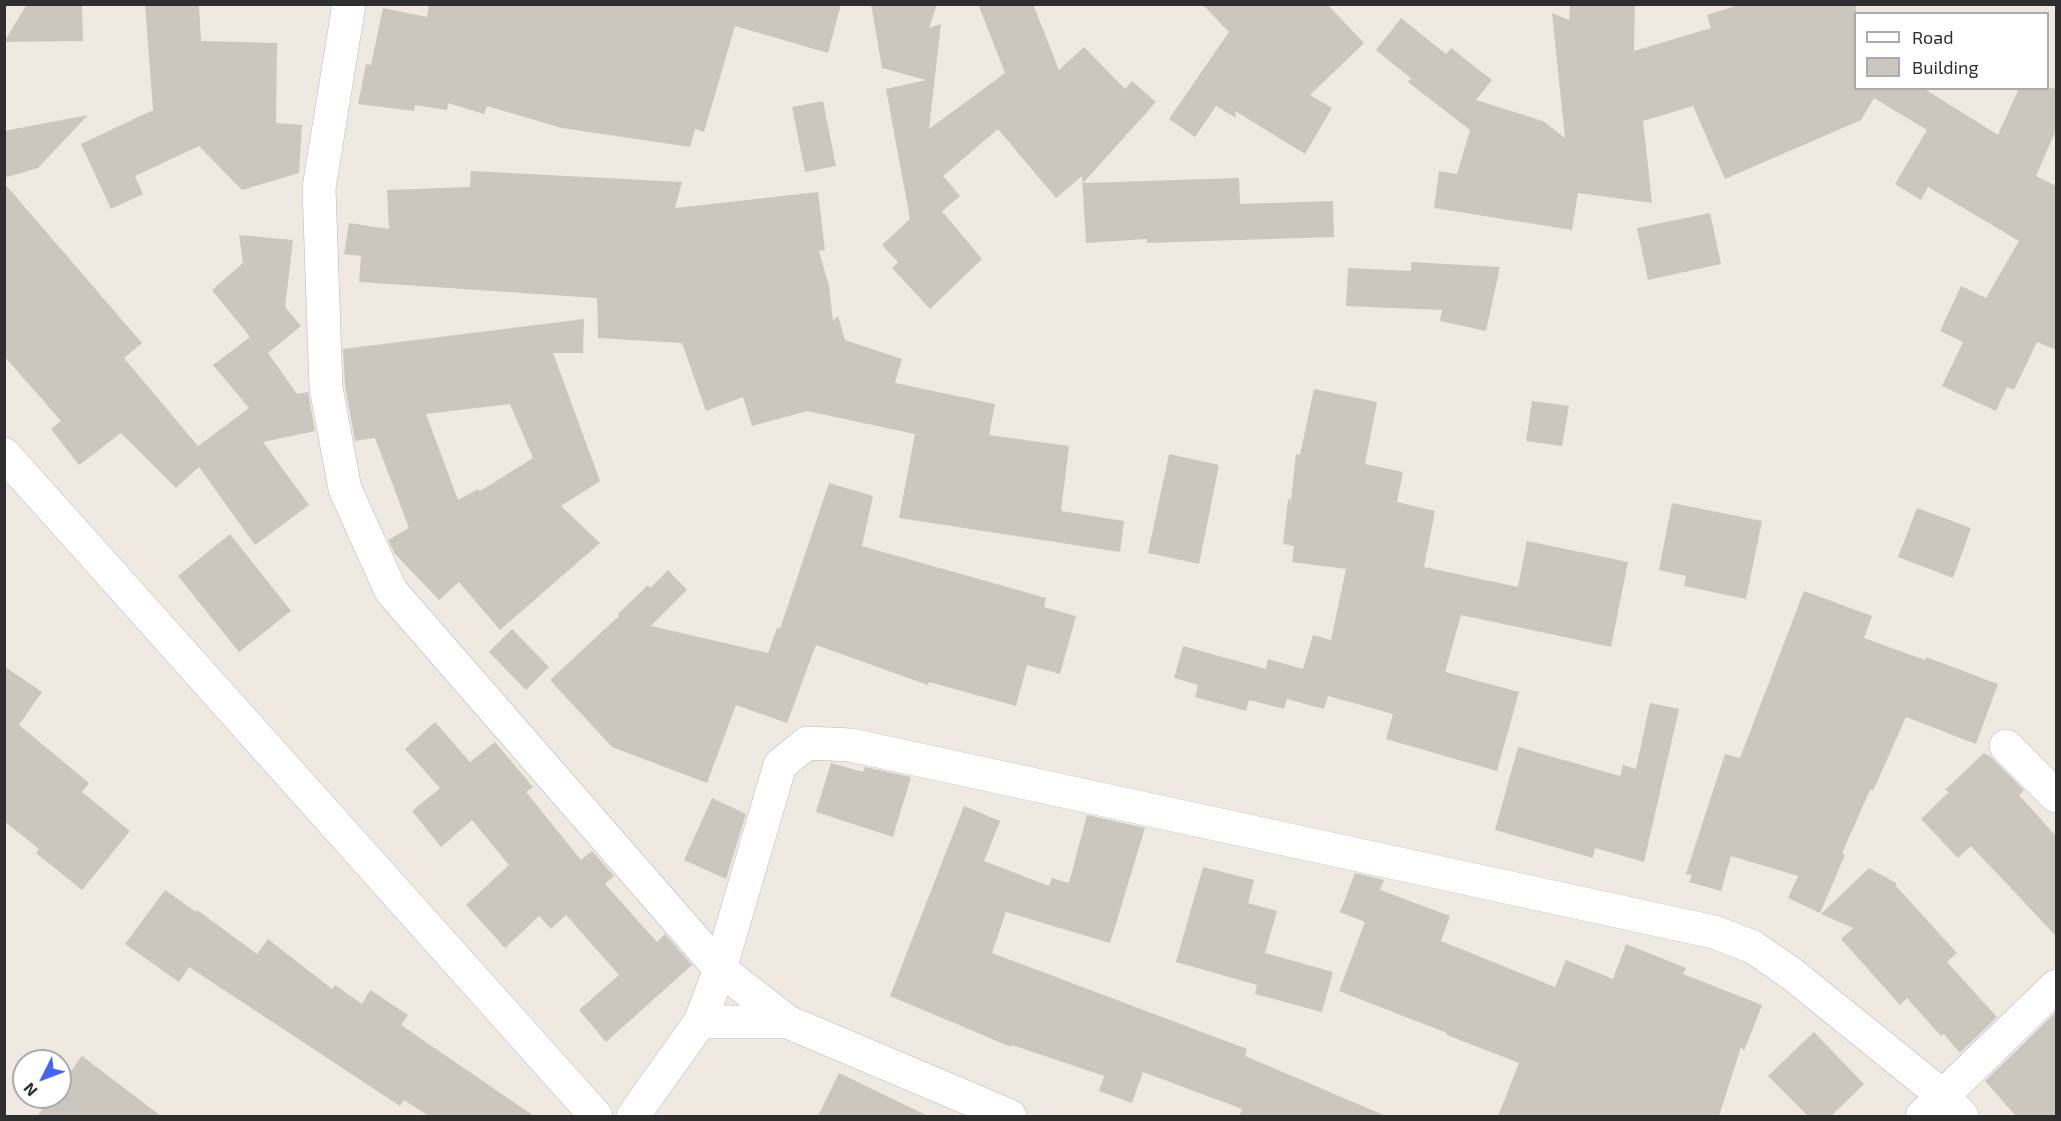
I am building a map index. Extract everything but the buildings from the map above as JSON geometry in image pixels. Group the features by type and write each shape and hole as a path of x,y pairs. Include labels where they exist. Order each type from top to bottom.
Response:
{"street":[{"path":"349,4 319,188 326,388 345,489 391,591 720,969 788,1022 1010,1116"},
{"path":"4,454 596,1116"},
{"path":"633,1116 700,1022 720,969 780,765 807,743 851,745 1714,932 1753,947 1792,974 1942,1109 2056,986"},
{"path":"2006,746 2056,796"},
{"path":"700,1022 788,1022"}]}
